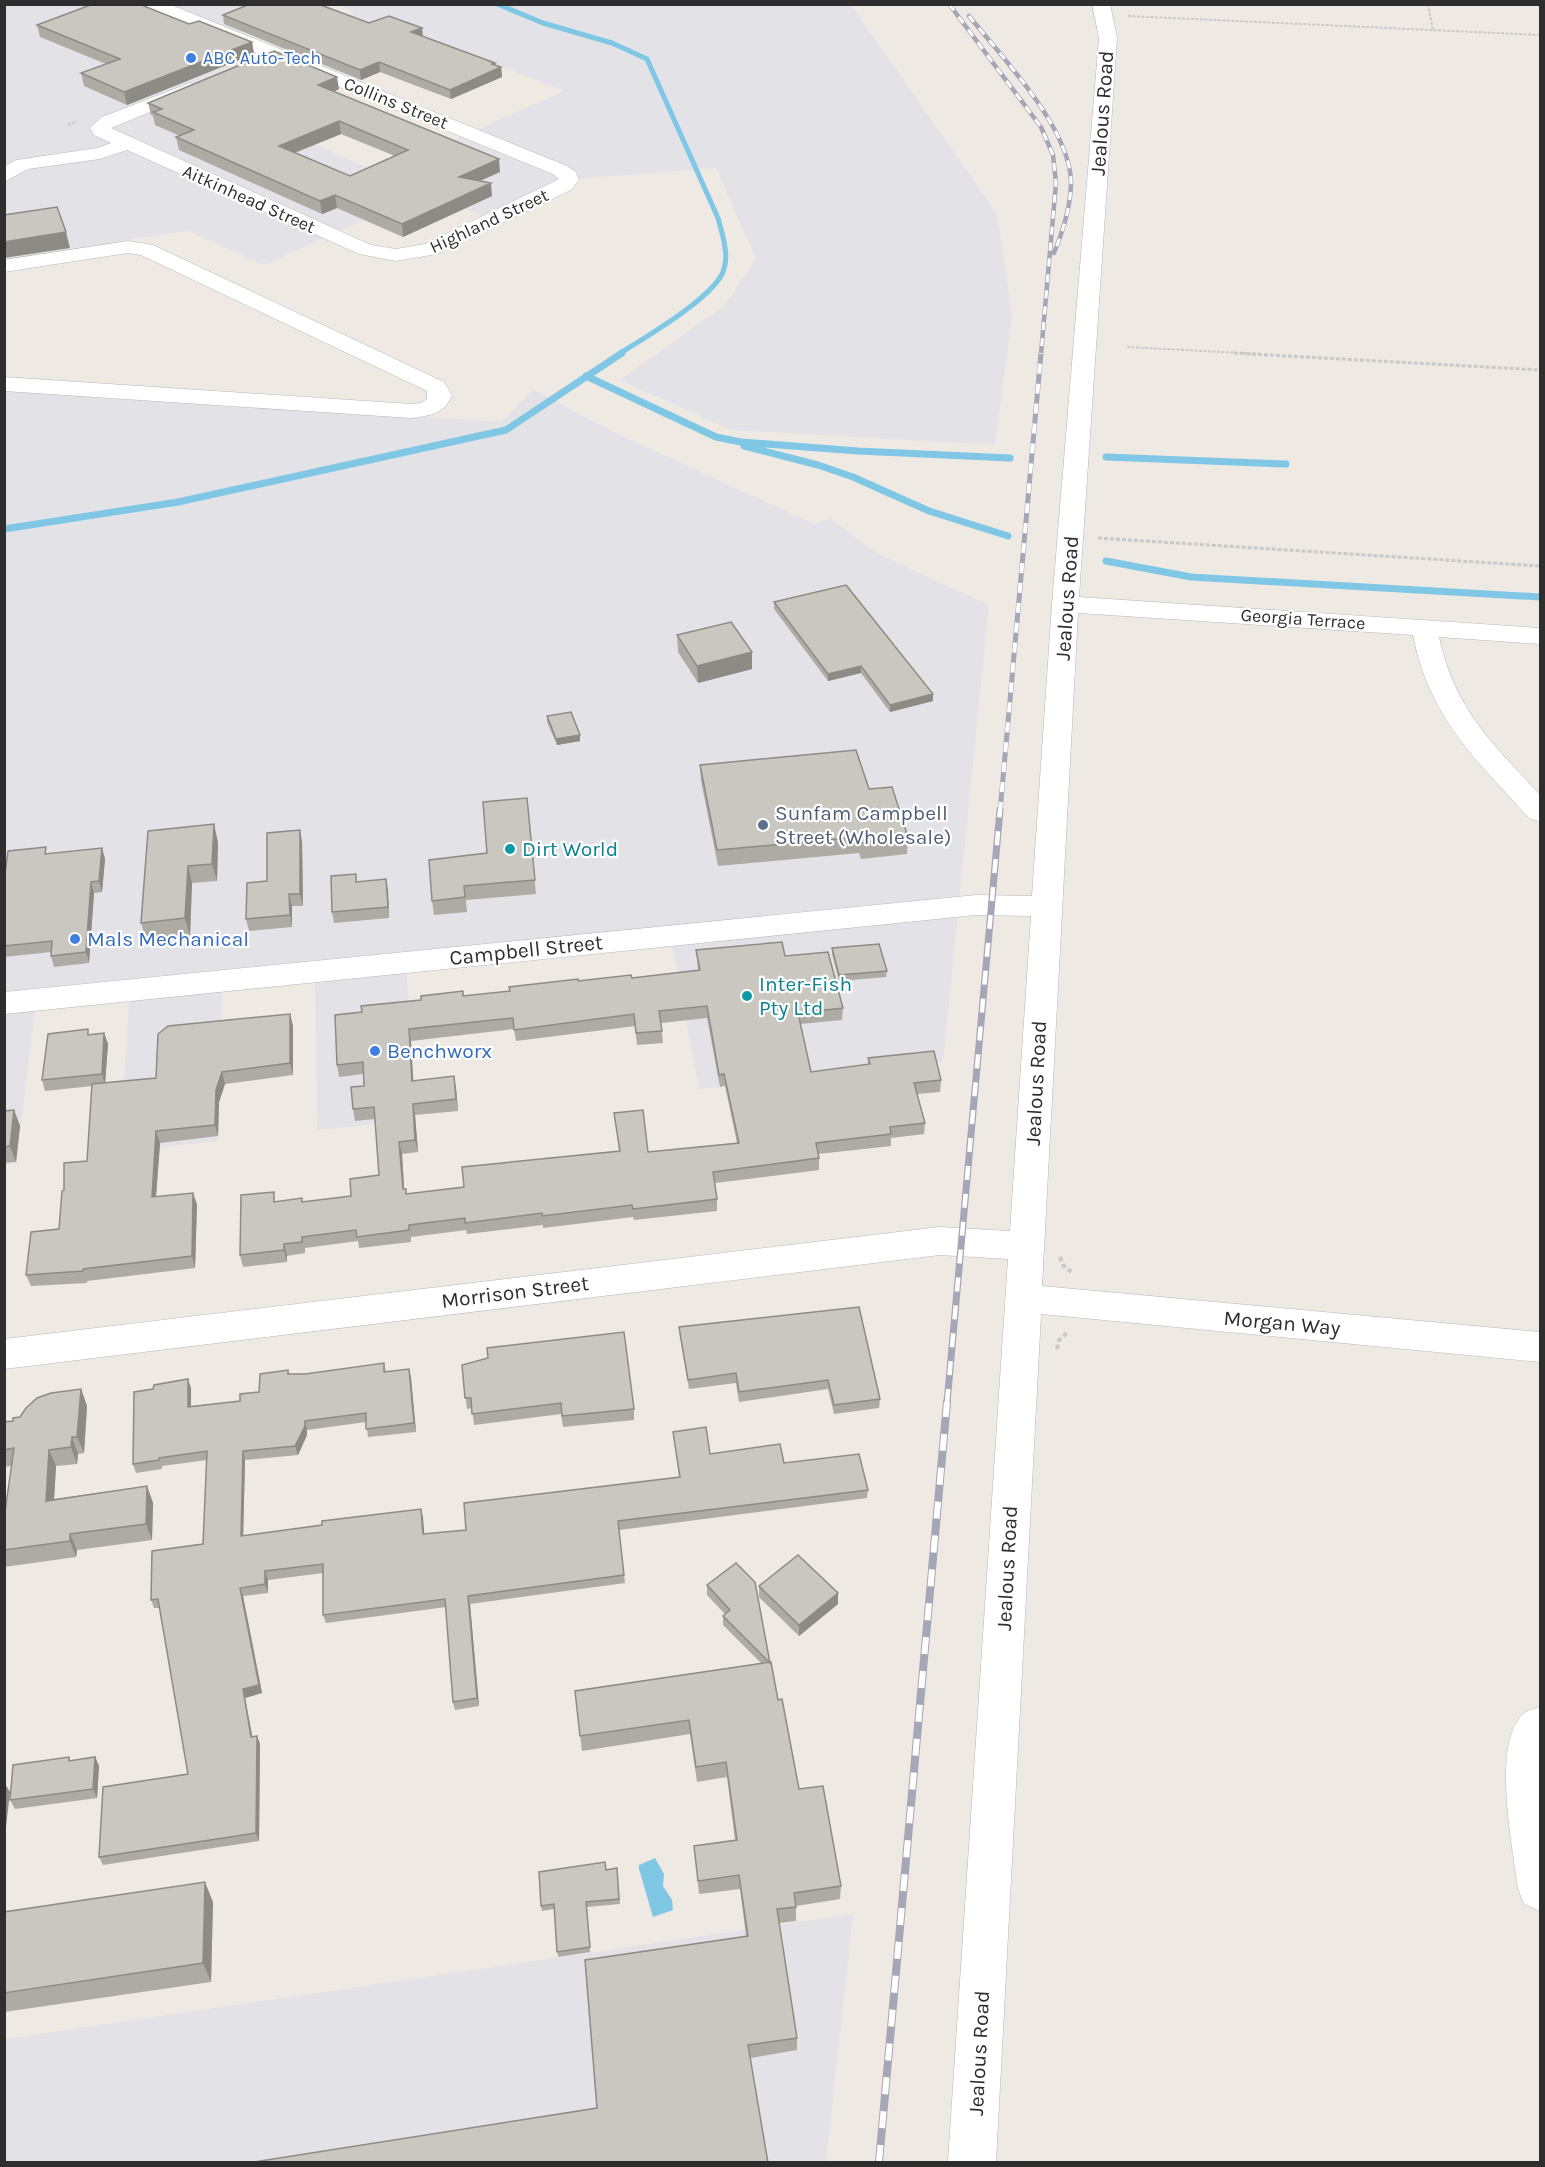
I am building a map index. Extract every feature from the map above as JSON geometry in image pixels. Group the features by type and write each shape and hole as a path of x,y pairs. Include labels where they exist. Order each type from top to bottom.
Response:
{"street":[{"name":"Collins Street","path":"152,4 560,170 569,176 569,180"},
{"name":"Jealous Road","path":"972,2163 1065,604 1108,38 1104,9"},
{"path":"255,63 277,54"},
{"name":"Aitkinhead Street","path":"202,84 109,120 100,128 104,134 352,245 378,253 404,254"},
{"path":"4,176 23,164 100,153 126,144"},
{"name":"Highland Street","path":"404,254 430,250 564,186 569,180"},
{"path":"4,266 128,247 146,249 435,387 440,395 439,400 431,407 411,411 4,384"},
{"name":"Georgia Terrace","path":"1065,604 1540,636"},
{"path":"1424,627 1438,681 1453,708 1472,735 1540,812"},
{"name":"Campbell Street","path":"4,1003 976,904 1047,907"},
{"name":"Morrison Street","path":"4,1354 940,1241 1027,1246"},
{"name":"Morgan Way","path":"1024,1298 1540,1347"},
{"path":"1540,1726 1534,1732 1528,1747 1526,1769 1540,1889"}],"path":[{"path":"1428,4 1433,31"},
{"path":"1104,9 1433,31 1540,35"},
{"path":"1127,347 1540,370"},
{"path":"1071,536 1540,566"},
{"path":"1056,1360 1059,1340 1073,1330"}],"shaded area":[{"path":"5,5 312,5 229,36 261,49 356,12 338,5 851,5 997,214 1012,316 995,445 731,430 620,380 724,306 756,259 716,168 578,179 491,220 426,192 264,265 188,231 5,258","holes":["425,36 564,91 380,173 190,90 327,76"]},
{"path":"4,389 501,422 533,389 611,431 814,524 830,518 876,553 989,605 943,1062 699,1089 671,937 406,965 415,1120 317,1130 315,974 222,984 218,1141 118,1152 130,993 36,1002 16,1163 5,1164"},
{"path":"853,1914 826,2162 5,2162 4,2039"}],"water":[{"path":"655,1858 664,1874 663,1886 672,1900 673,1910 653,1917 639,1865"}],"building":[{"path":"93,4 139,4 189,24 199,21 252,42 124,92 81,73 120,59 37,25"},
{"path":"250,4 318,4 369,23 389,16 422,28 411,32 501,67 450,90 379,62 360,70 223,15"},
{"path":"274,51 337,77 318,85 499,159 459,177 491,183 402,224 335,195 320,201 176,137 194,130 153,112 162,109 148,103","holes":["339,121 408,150 350,176 279,146"]},
{"path":"57,207 66,232 4,242 4,215"},
{"path":"846,585 933,694 890,705 861,666 828,674 774,602"},
{"path":"731,622 752,652 697,666 677,635"},
{"path":"571,712 580,735 556,739 547,716"},
{"path":"856,750 869,789 892,787 908,837 861,843 860,837 717,850 700,765"},
{"path":"527,798 535,880 464,886 465,897 432,901 429,860 487,853 483,802"},
{"path":"214,824 212,864 188,866 185,918 141,923 148,831"},
{"path":"300,830 300,894 289,894 290,915 246,919 247,883 267,881 267,833"},
{"path":"46,847 45,854 102,848 99,881 91,882 86,952 51,956 52,941 4,946 4,882 8,851"},
{"path":"356,874 356,882 386,879 388,907 332,912 331,876"},
{"path":"782,942 785,956 828,952 843,1008 798,1013 811,1072 870,1064 868,1058 934,1051 941,1080 914,1083 925,1123 890,1127 891,1134 816,1143 819,1158 713,1172 717,1199 633,1209 632,1205 542,1216 542,1213 465,1223 465,1218 409,1225 409,1230 357,1237 356,1230 302,1237 302,1242 284,1244 284,1250 240,1255 241,1195 274,1192 274,1202 302,1198 302,1202 351,1196 350,1179 379,1175 374,1107 353,1109 351,1087 364,1086 363,1062 337,1065 335,1015 362,1012 361,1006 421,1000 421,996 463,991 463,996 510,991 509,987 578,979 578,981 631,975 632,978 700,970 696,950","holes":["707,1006 719,1075 724,1074 739,1143 648,1152 643,1110 614,1113 620,1151 462,1167 464,1187 406,1194 406,1189 403,1189 399,1142 415,1140 413,1104 456,1099 454,1076 412,1081 409,1029 513,1018 514,1030 634,1014 636,1033 662,1031 659,1011"]},
{"path":"879,944 887,971 839,975 832,948"},
{"path":"290,1014 290,1063 222,1072 216,1090 215,1125 156,1131 152,1197 193,1193 192,1256 83,1269 83,1271 26,1275 31,1232 59,1229 62,1191 64,1190 64,1163 87,1161 92,1084 156,1078 158,1034 168,1026"},
{"path":"88,1029 88,1035 104,1033 102,1074 42,1080 48,1034"},
{"path":"14,1110 10,1146 4,1147 4,1111"},
{"path":"859,1307 880,1399 834,1405 828,1380 739,1392 736,1373 688,1380 679,1327"},
{"path":"624,1332 634,1409 562,1416 561,1403 472,1414 471,1398 465,1398 462,1365 488,1358 487,1348"},
{"path":"384,1363 384,1372 409,1369 414,1423 366,1429 366,1413 305,1421 305,1426 295,1446 243,1451 241,1536 322,1525 322,1521 421,1509 423,1534 466,1530 464,1503 680,1477 673,1432 706,1427 710,1454 780,1444 784,1463 859,1454 868,1490 618,1521 624,1575 468,1596 477,1698 453,1702 445,1599 323,1615 323,1564 265,1571 265,1584 240,1588 259,1685 243,1689 251,1737 257,1736 256,1833 99,1857 103,1787 188,1774 158,1599 151,1600 152,1551 203,1544 207,1451 133,1464 134,1392 153,1389 154,1385 188,1379 188,1407 240,1401 240,1394 259,1392 260,1374 288,1370 288,1374 305,1374"},
{"path":"81,1389 77,1437 72,1437 71,1447 49,1450 46,1501 147,1486 146,1524 70,1534 70,1541 4,1550 4,1519 14,1448 4,1450 4,1422 20,1417 37,1398 51,1393"},
{"path":"798,1555 838,1593 799,1625 759,1586"},
{"path":"736,1563 755,1582 770,1663 723,1616 730,1610 707,1585"},
{"path":"771,1662 778,1700 782,1699 799,1789 823,1786 841,1886 794,1893 796,1907 777,1909 797,2038 748,2045 768,2163 247,2163 597,2108 585,1960 748,1936 739,1875 698,1881 694,1846 737,1840 726,1762 696,1767 689,1720 580,1736 575,1691"},
{"path":"69,1757 69,1761 95,1757 93,1789 10,1800 13,1765"},
{"path":"605,1862 606,1870 617,1868 619,1899 586,1902 590,1947 557,1952 554,1904 541,1906 539,1872"},
{"path":"205,1882 203,1963 4,1993 4,1912"}],"waterway":[{"path":"497,4 543,23 612,43 647,59 718,218 726,257 719,280 678,316 619,354"},
{"path":"587,376 622,353"},
{"path":"4,529 178,502 506,430 587,376"},
{"path":"587,376 716,437 741,442 858,451 1010,458"},
{"path":"744,446 818,465 853,477 929,511 1008,536"},
{"path":"1106,457 1286,464"},
{"path":"1106,561 1191,577 1540,597"}],"railway":[{"path":"949,4 1041,127 1053,155 1056,183 1041,354"},
{"path":"969,16 1032,94 1059,139 1068,161 1071,182 1070,200 1054,253"},
{"path":"1000,812 1041,353"},
{"path":"947,1403 1000,810"},
{"path":"879,2162 947,1402"}],"place":[{"name":"ABC Auto-Tech","path":"191,58"},
{"name":"Sunfam Campbell Street (Wholesale)","path":"763,825"},
{"name":"Dirt World","path":"510,849"},
{"name":"Mals Mechanical","path":"75,939"},
{"name":"Inter-Fish Pty Ltd","path":"747,996"},
{"name":"Benchworx","path":"375,1051"}]}
